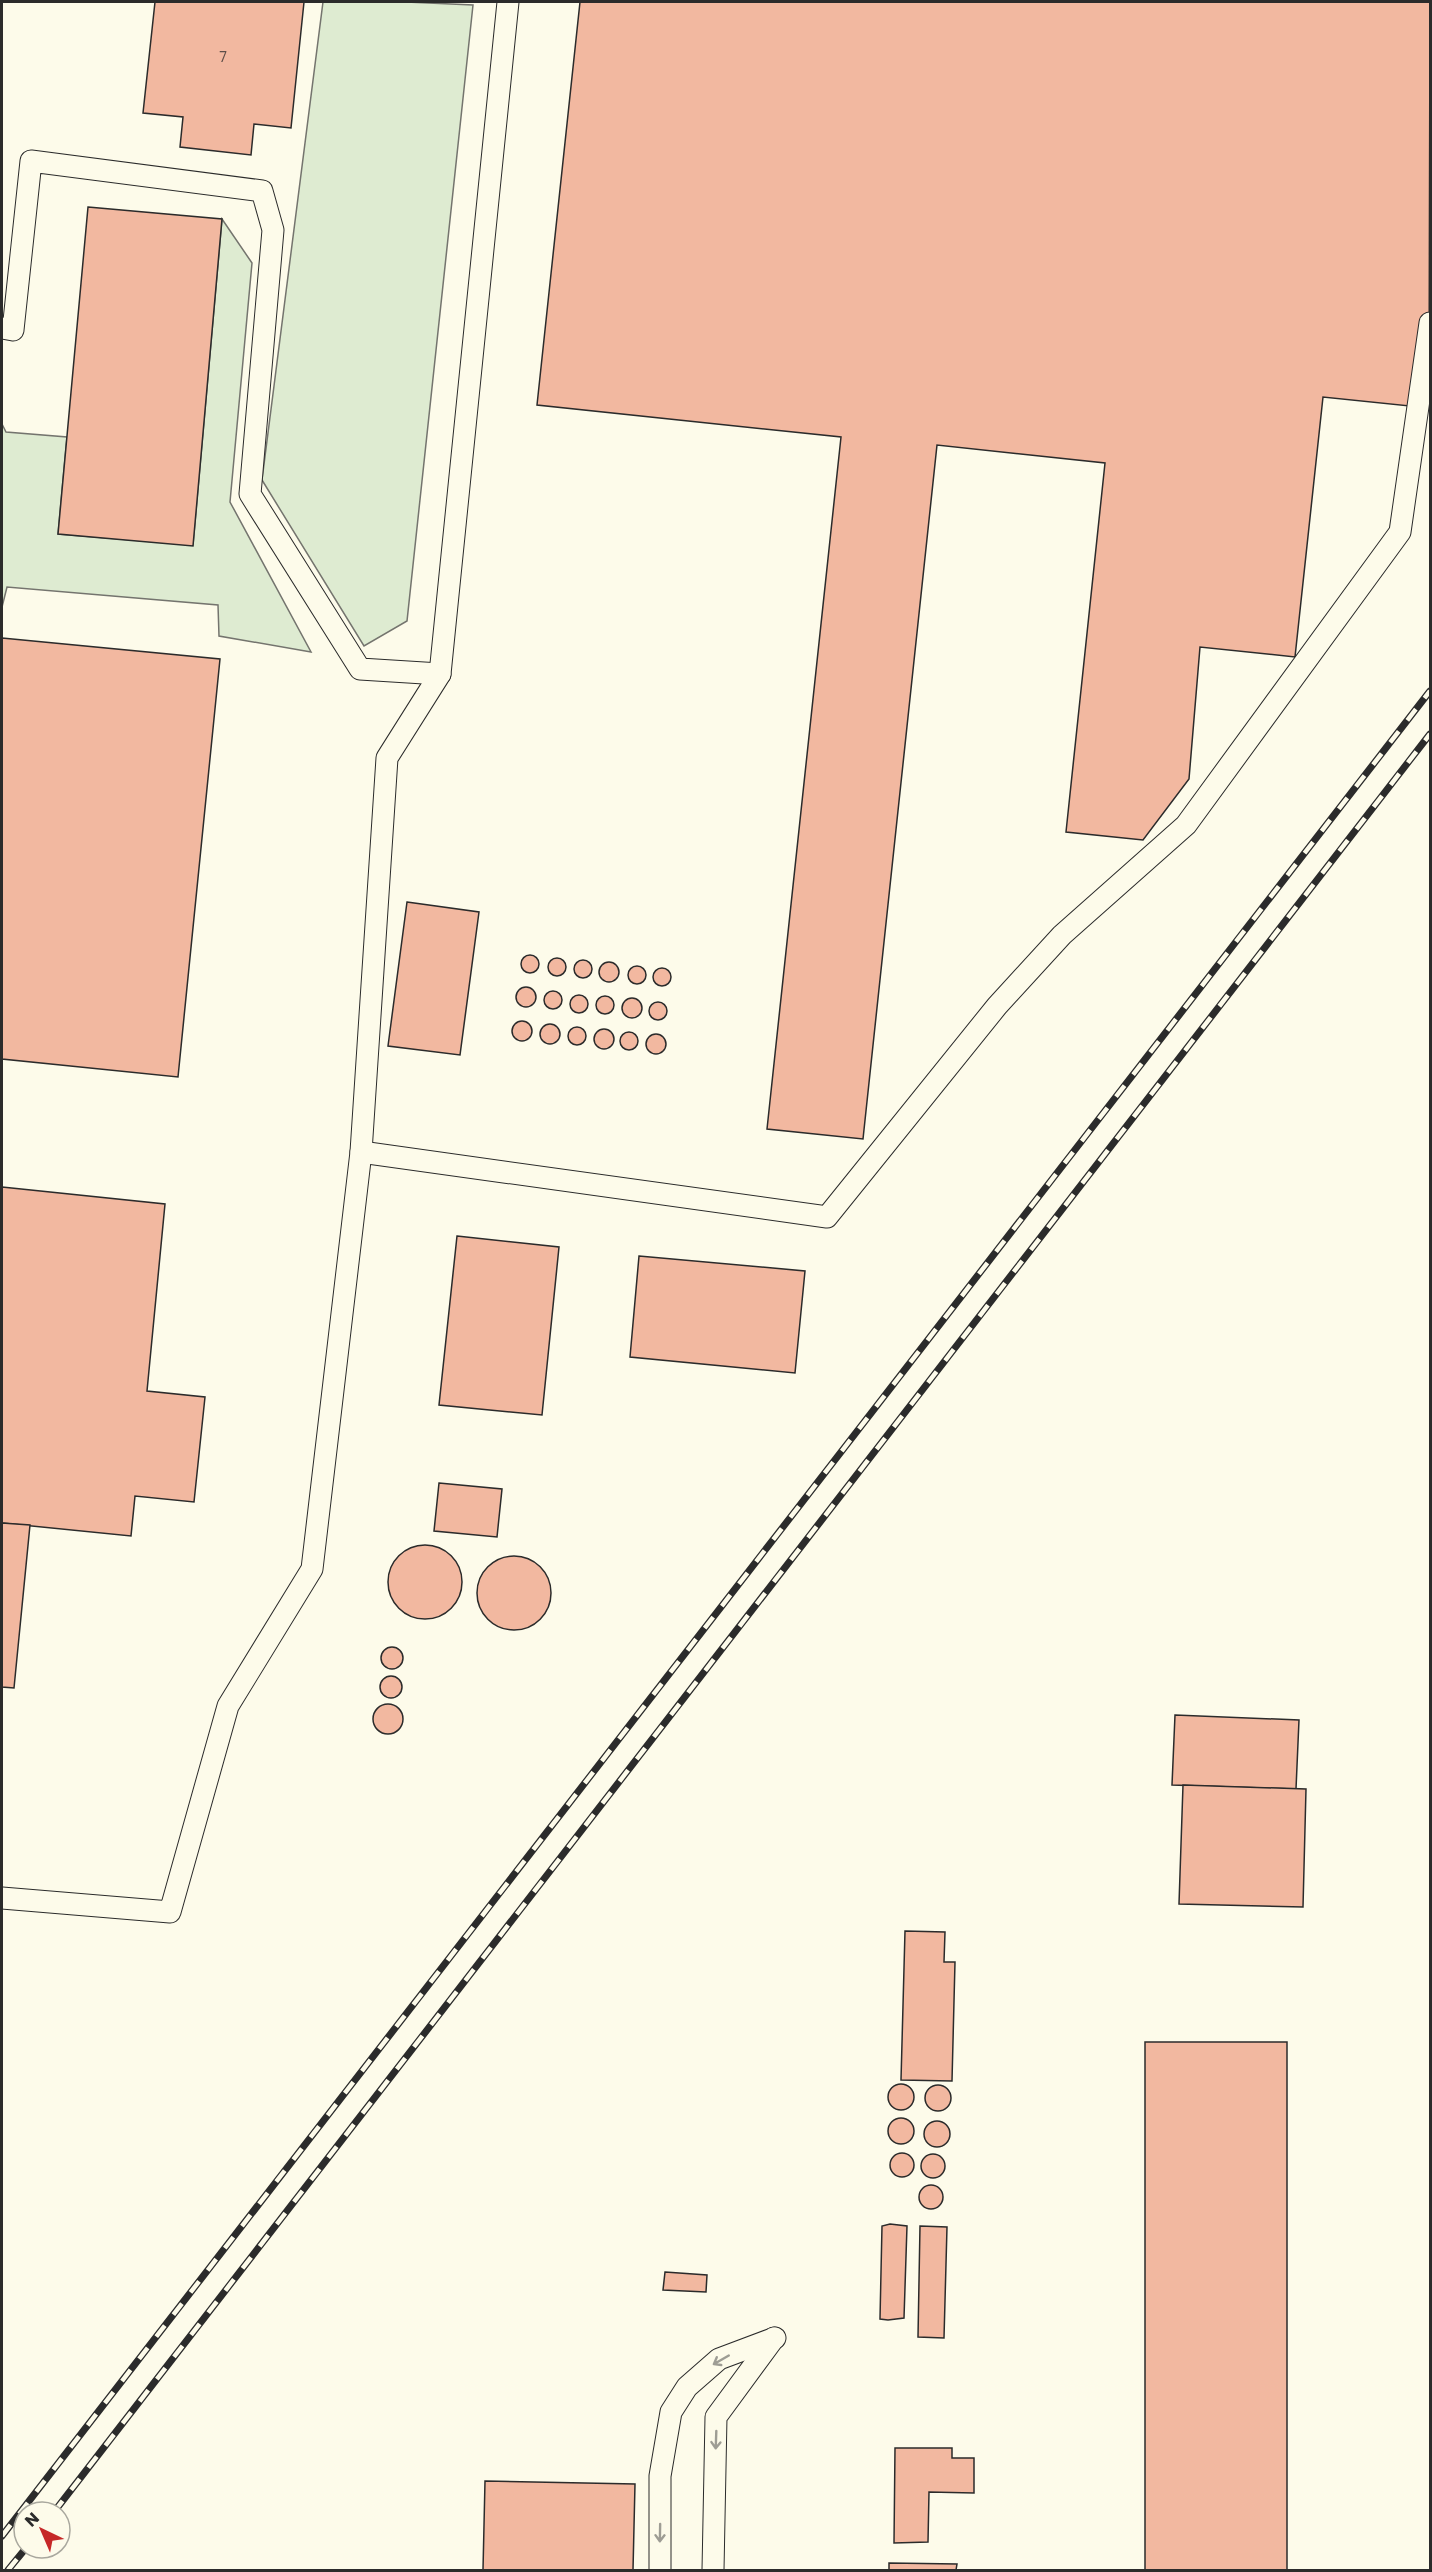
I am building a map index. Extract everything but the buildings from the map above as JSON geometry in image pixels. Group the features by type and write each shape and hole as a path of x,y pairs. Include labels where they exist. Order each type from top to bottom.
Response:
{"lane":[{"path":"2,1898 170,1912 228,1706 312,1569 361,1152 387,758 440,674 508,2"},
{"path":"2,328 13,330 31,161 262,191 273,230 250,494 360,669 440,674"},
{"path":"361,1152 827,1217 997,1006 1062,935 1186,825 1400,532 1431,323"},
{"path":"660,2571 660,2476 671,2412 687,2387 719,2359 775,2338 716,2417 713,2571"}],"green space":[{"path":"323,2 473,5 407,621 364,646 262,480"},
{"path":"222,219 252,263 230,502 311,652 219,636 218,605 7,587 2,607 2,424 6,432 67,437 58,534 193,545"}],"railway":[{"path":"2,2536 1430,691"},
{"path":"63,2500 1430,734"},
{"path":"8,2570 16,2560"}]}
